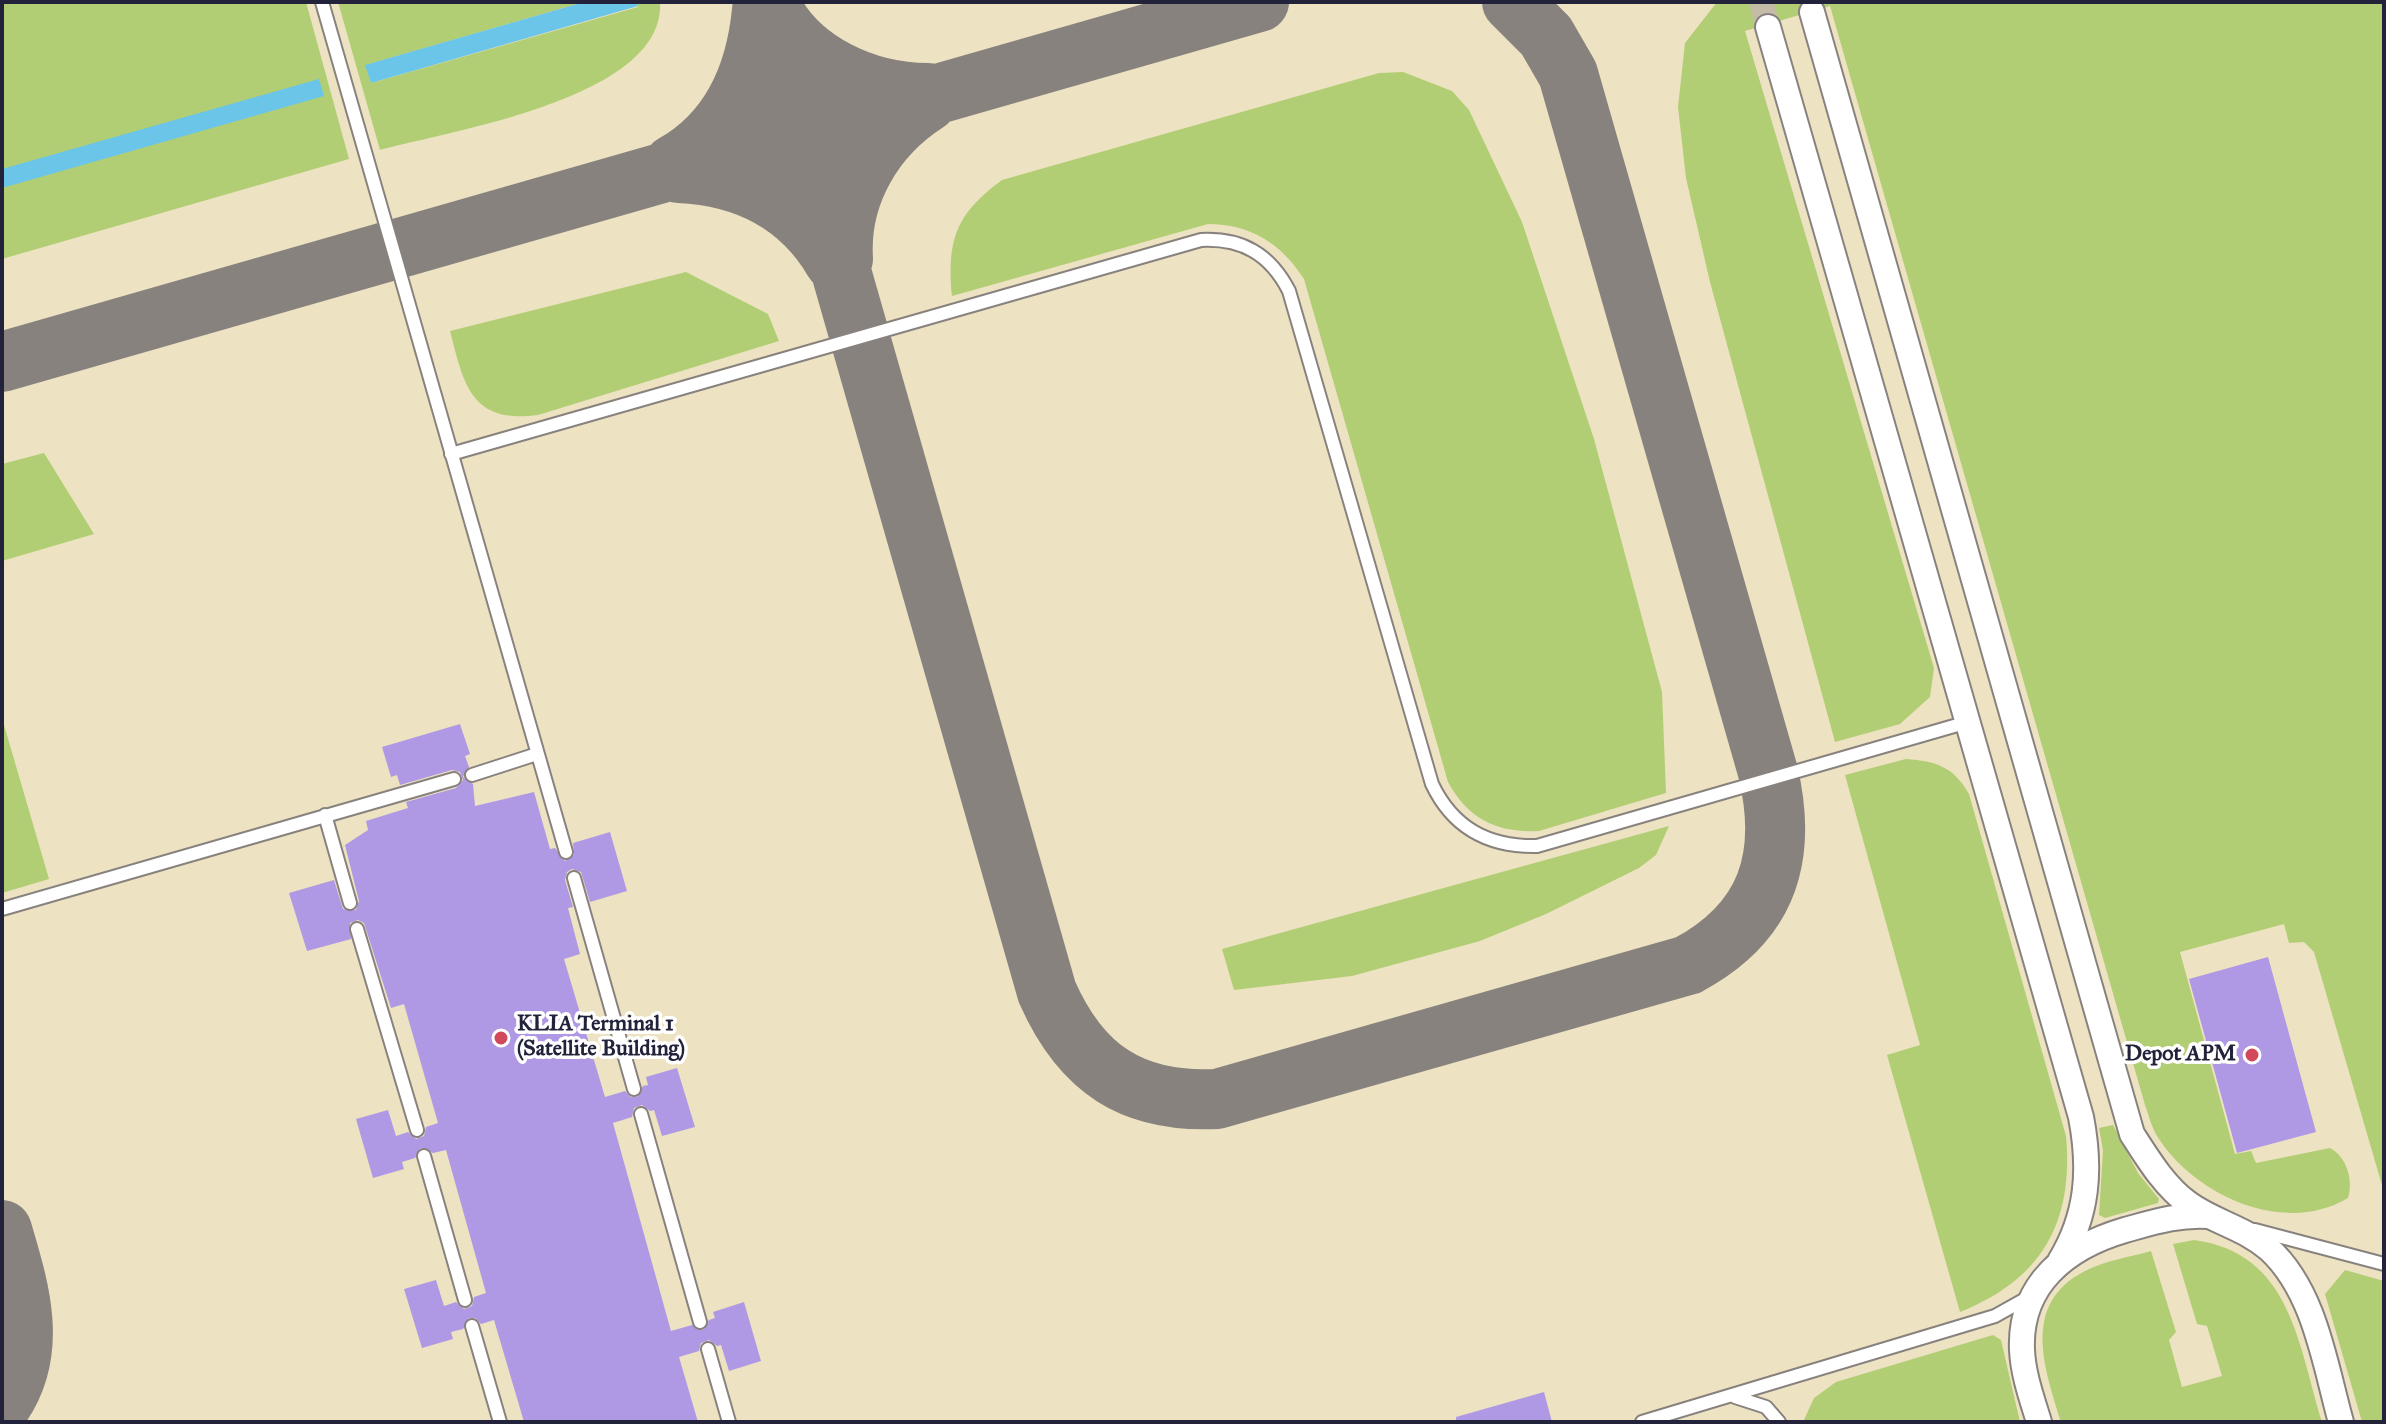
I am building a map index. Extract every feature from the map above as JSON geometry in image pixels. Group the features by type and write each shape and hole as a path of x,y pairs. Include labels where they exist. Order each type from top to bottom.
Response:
{"street":[{"path":"1812,12 2132,1134 2153,1166 2189,1205 2268,1249 2298,1286 2341,1422"},
{"path":"1768,27 2085,1141 2084,1205 2072,1242 2042,1283 2026,1315 2021,1349 2039,1422"},
{"path":"2060,1261 2077,1248 2103,1236 2175,1216 2220,1220"}],"lane":[{"path":"322,2 566,852"},
{"path":"451,454 1201,240 1220,239 1242,244 1259,253 1271,263 1289,291 1432,784 1441,804 1468,830 1501,844 1537,846 1968,722"},
{"path":"472,775 537,754"},
{"path":"2,909 454,779"},
{"path":"325,815 350,903"},
{"path":"574,878 634,1089"},
{"path":"357,929 417,1130"},
{"path":"641,1114 700,1322"},
{"path":"424,1156 465,1300"},
{"path":"2220,1220 2384,1264"},
{"path":"1642,1422 1995,1316 2028,1297 2042,1283"},
{"path":"472,1326 500,1422"},
{"path":"708,1349 729,1422"},
{"path":"1732,1397 1766,1407 1779,1422"}],"green space":[{"path":"2,2 306,2 349,159 2,259"},
{"path":"338,2 584,2 366,65 371,83 638,7 637,2 660,2 653,35 628,63 592,86 548,105 500,120 380,150"},
{"path":"1717,2 2384,2 2384,1192 2314,952 2304,942 2289,943 2284,924 2180,952 2235,1154 2251,1151 2256,1163 2330,1148 2347,1169 2350,1184 2348,1198 2323,1209 2297,1213 2270,1211 2244,1204 2218,1193 2195,1178 2175,1159 2154,1131 1830,6 1745,31 1934,668 1930,697 1900,724 1835,742 1710,282 1686,178 1678,107 1685,43"},
{"path":"1403,72 1452,91 1469,110 1522,222 1594,439 1662,692 1666,793 1539,831 1510,829 1485,821 1465,806 1448,782 1304,279 1285,255 1251,232 1208,224 952,296 951,259 958,229 974,204 1002,180 1379,73"},
{"path":"686,272 768,314 779,341 538,415 516,416 484,407 466,384 450,331"},
{"path":"44,453 94,534 2,561 2,464"},
{"path":"2,718 49,879 2,893"},
{"path":"1906,759 1943,767 1957,777 1969,794 2066,1136 2064,1196 2046,1245 2012,1283 1960,1312 1887,1055 1920,1045 1845,775"},
{"path":"1669,826 1656,855 1639,868 1546,914 1480,941 1352,976 1234,990 1222,949"},
{"path":"2113,1125 2138,1173 2159,1199 2158,1203 2105,1218 2099,1215 2103,1150 2099,1128"},
{"path":"2194,1240 2226,1248 2252,1263 2271,1283 2297,1334 2322,1422 2061,1422 2044,1360 2045,1319 2052,1301 2065,1285 2085,1271 2109,1262 2151,1251 2176,1332 2169,1340 2182,1387 2222,1376 2207,1326 2197,1324 2173,1244"},
{"path":"2345,1270 2384,1281 2384,1422 2362,1422 2325,1294"},
{"path":"1993,1335 2001,1340 2020,1422 1803,1422 1814,1398 1836,1382"}],"water":[{"path":"584,2 637,2 638,6 371,83 365,65"},
{"path":"319,79 324,96 2,188 2,169"}],"building":[{"name":"KLIA Terminal 1 (Satellite Building)","path":"460,724 470,754 465,756 469,767 463,777 473,784 475,806 534,792 550,849 555,848 565,861 574,855 573,843 610,832 627,891 590,902 581,872 572,869 567,872 565,880 573,907 568,908 580,954 564,959 605,1097 625,1091 631,1097 637,1097 643,1086 648,1085 646,1077 677,1068 695,1127 662,1136 654,1110 650,1111 642,1105 634,1108 632,1117 613,1123 671,1331 692,1325 703,1330 709,1320 715,1318 713,1312 744,1302 761,1361 729,1371 721,1345 717,1346 709,1340 701,1343 699,1351 679,1357 698,1422 524,1422 494,1320 481,1324 475,1318 469,1318 463,1329 451,1332 453,1339 422,1348 404,1289 436,1280 444,1306 456,1302 464,1309 472,1306 474,1297 486,1293 446,1150 433,1153 421,1148 415,1158 402,1162 404,1169 373,1178 356,1119 388,1110 396,1136 408,1132 416,1139 424,1136 426,1127 438,1123 404,1004 391,1008 364,923 358,920 350,923 351,939 307,951 289,893 334,880 343,909 356,910 359,901 345,845 368,830 366,821 408,808 406,802 456,788 463,780 460,772 452,770 400,785 397,775 391,777 382,747"},
{"name":"Depot APM","path":"2268,957 2316,1132 2237,1153 2189,979"},
{"path":"1544,1392 1552,1422 1456,1422 1456,1417"}],"taxiway":[{"path":"764,2 1047,992 1076,1042 1093,1061 1135,1087 1187,1099 1217,1099 1688,965 1737,929 1766,884 1773,859 1775,832 1768,772 1568,74 1546,36 1512,2"},
{"path":"2,362 1259,2"},
{"path":"771,6 799,44 837,71 882,87 928,93"},
{"path":"673,165 711,136 737,99 754,57 762,10"},
{"path":"843,259 847,212 864,169 891,132 927,102"},
{"path":"679,173 726,180 768,196 805,223 834,261"},
{"path":"2,1230 19,1296 23,1340 20,1362 2,1404"}],"tunnel":[{"path":"1761,2 1768,27"}],"place":[{"name":"KLIA Terminal 1 (Satellite Building)","path":"501,1038"},
{"name":"Depot APM","path":"2252,1055"}]}
